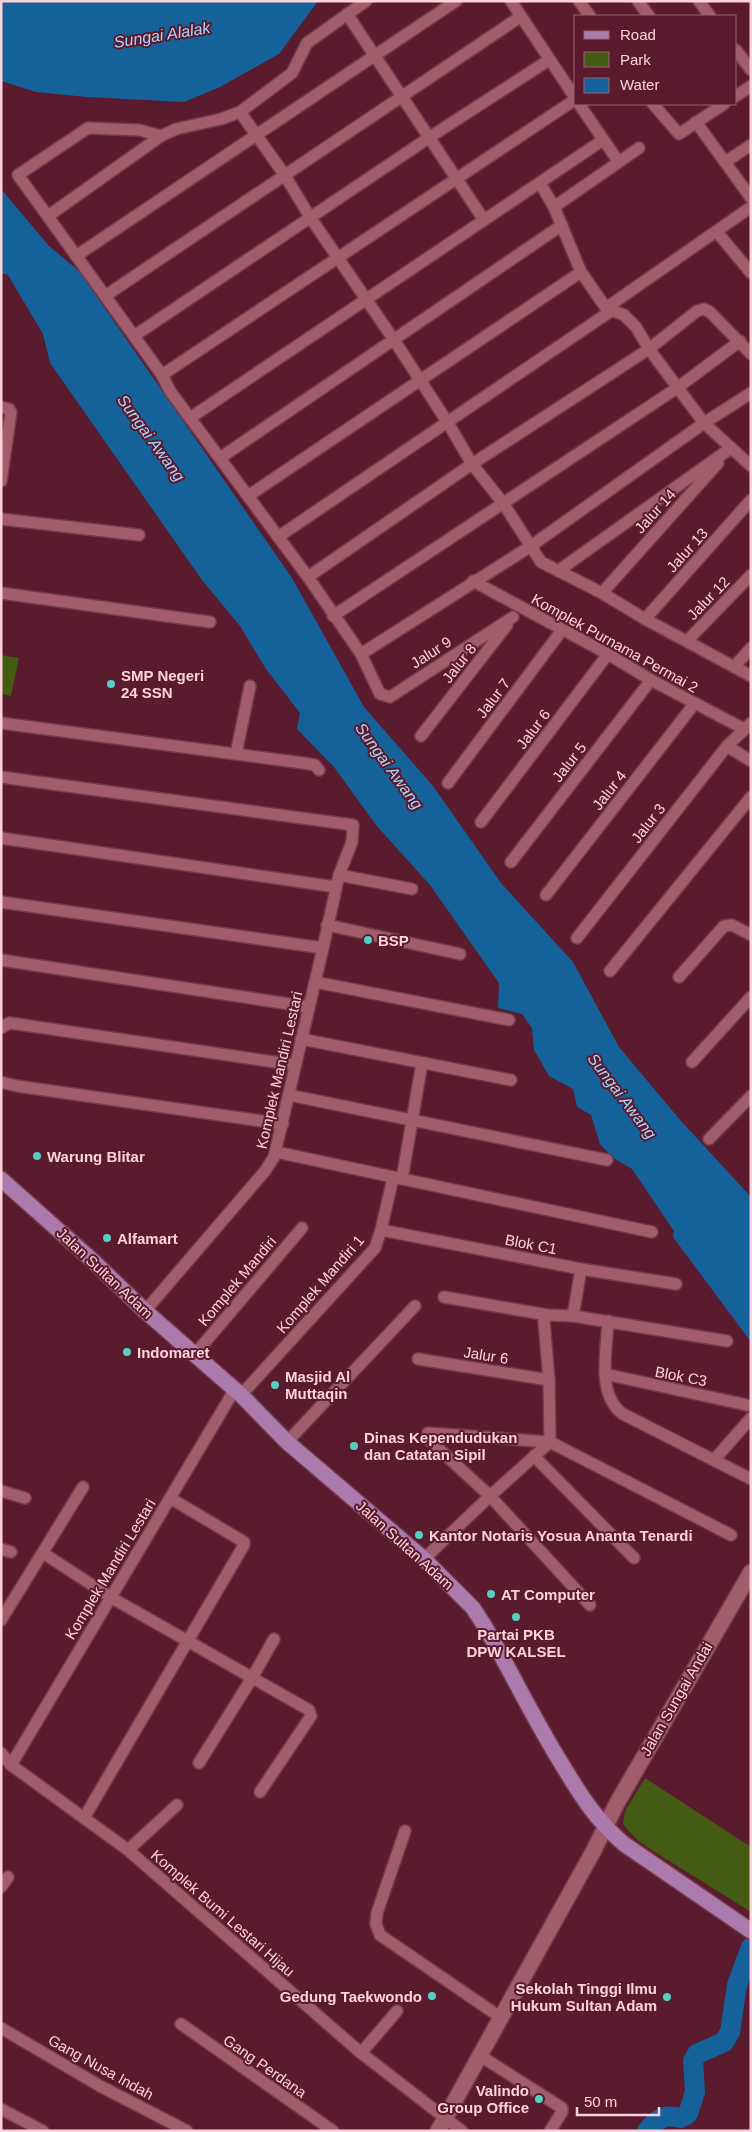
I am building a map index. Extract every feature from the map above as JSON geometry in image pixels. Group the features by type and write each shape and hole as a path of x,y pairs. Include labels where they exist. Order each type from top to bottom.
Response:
{"main road":[{"name":"Jalan Sultan Adam","path":"1,1179 238,1392 287,1442 424,1559 472,1608 480,1619 547,1740 588,1808 624,1844 750,1931"},
{"name":"Jalan Sungai Andai","path":"605,1827 616,1803 751,1572"},
{"path":"441,2125 605,1827"}],"street":[{"path":"48,216 161,136 176,129 221,119 240,112 292,73 307,43 366,1"},
{"path":"76,256 456,1"},
{"path":"511,1 574,96"},
{"path":"579,1 589,15"},
{"path":"638,1 648,15"},
{"path":"699,1 709,15"},
{"path":"347,14 484,220"},
{"path":"105,296 520,17"},
{"path":"737,51 751,70"},
{"path":"134,336 430,137 550,60"},
{"path":"737,95 751,86"},
{"path":"162,375 574,100"},
{"path":"580,105 618,161"},
{"path":"654,105 679,134 720,105"},
{"path":"240,112 255,136 284,174 337,258 394,340 448,423 472,464 502,503 541,562 602,593 645,619 751,676"},
{"path":"696,122 751,198"},
{"path":"161,136 139,130 88,128 18,175 162,375 170,391 308,577 333,616 361,654 473,581 531,546 704,423 751,393"},
{"path":"190,418 365,298 603,140"},
{"path":"724,162 751,145"},
{"path":"554,207 639,148"},
{"path":"540,183 554,207 581,272 608,309 624,315 636,327 648,349 704,423 751,466"},
{"path":"278,537 448,423 751,207"},
{"path":"220,458 562,225"},
{"path":"716,232 751,273"},
{"path":"248,496 581,272"},
{"path":"308,577 472,464 648,349 697,311 704,309 710,312 751,354"},
{"path":"333,616 677,388 740,341"},
{"path":"1,408 9,409 10,412 1,481"},
{"path":"558,571 731,448"},
{"name":"Jalur 14","path":"602,593 731,448"},
{"name":"Jalur 13","path":"645,619 751,500"},
{"path":"1,519 139,535"},
{"name":"Jalur 12","path":"688,641 751,575"},
{"name":"Komplek Purnama Permai 2","path":"473,581 695,703 749,725"},
{"path":"1,593 210,622"},
{"name":"Jalur 8","path":"421,736 521,608"},
{"name":"Jalur 9","path":"361,654 380,694 390,697 513,617"},
{"name":"Jalur 7","path":"448,783 562,630"},
{"path":"734,667 751,648"},
{"name":"Jalur 6","path":"481,822 608,654"},
{"name":"Jalur 5","path":"511,862 652,680"},
{"path":"236,754 250,686"},
{"name":"Jalur 4","path":"546,895 695,703"},
{"path":"1,724 303,762 315,765 319,770"},
{"name":"Jalur 3","path":"577,938 727,746 749,725"},
{"path":"727,746 751,761"},
{"name":"Komplek Mandiri Lestari","path":"1,777 353,825 352,842 339,874 276,1152 266,1170 145,1310"},
{"path":"610,971 751,797"},
{"path":"1,838 336,887"},
{"path":"339,874 412,888"},
{"path":"1,902 323,948"},
{"path":"327,925 460,954"},
{"path":"679,976 724,926 732,925 751,935"},
{"path":"1,960 309,1007"},
{"path":"315,982 509,1020"},
{"path":"692,1062 751,997"},
{"path":"1,1028 9,1023 17,1024 295,1065"},
{"path":"302,1039 511,1080"},
{"name":"Komplek Mandiri 1","path":"238,1392 375,1248 397,1178 422,1063"},
{"path":"1,1082 17,1086 283,1124"},
{"path":"289,1095 607,1160"},
{"path":"709,1138 751,1096"},
{"path":"276,1152 652,1232"},
{"name":"Komplek Mandiri","path":"195,1354 302,1228"},
{"name":"Blok C1","path":"381,1230 581,1270 676,1284"},
{"path":"573,1316 581,1270"},
{"path":"444,1296 548,1315 608,1320 727,1341"},
{"path":"287,1442 415,1306"},
{"path":"424,1559 550,1442 550,1380 544,1320 548,1315"},
{"path":"608,1320 605,1374 608,1394 618,1410 751,1479"},
{"name":"Jalur 6","path":"418,1360 550,1380"},
{"name":"Blok C3","path":"605,1374 751,1406"},
{"name":"Komplek Mandiri Lestari","path":"11,1764 112,1598 170,1498 238,1392"},
{"path":"714,1460 751,1418"},
{"path":"590,1606 490,1496 428,1438 428,1433 550,1442 731,1534"},
{"path":"534,1456 634,1558"},
{"path":"1,1620 83,1486"},
{"path":"1,1491 25,1498"},
{"path":"84,1818 244,1543 170,1498"},
{"path":"42,1553 112,1598 311,1713 311,1716 260,1792"},
{"path":"199,1764 252,1678 274,1638"},
{"name":"Komplek Bumi Lestari Hijau","path":"1,1753 11,1764 128,1850 441,2125 462,2131"},
{"path":"128,1850 177,1805"},
{"path":"405,1831 377,1913 376,1924 380,1935 500,2017"},
{"path":"1,1888 8,1877"},
{"path":"360,2053 397,2011"},
{"name":"Gang Perdana","path":"181,2024 333,2131"},
{"name":"Gang Nusa Indah","path":"1,2028 100,2086 187,2131"},
{"path":"479,2055 562,2108 562,2112 550,2131"},
{"path":"3,2114 43,2131"}],"green space":[{"path":"1,655 19,658 11,696 1,694"},
{"path":"645,1778 751,1847 751,1912 650,1849 635,1838 623,1824 625,1811"}],"water":[{"name":"Sungai Alalak","path":"1,1 318,1 279,54 220,87 184,102 87,97 36,92 1,81"},
{"name":"Sungai Awang","path":"1,189 49,246 79,271 292,578 364,707 433,786 501,883 573,962 619,1047 681,1121 751,1197 751,1342 673,1237 674,1231 632,1169 612,1157 600,1144 591,1115 577,1107 573,1089 549,1076 534,1050 532,1028 522,1014 498,1008 499,983 430,885 376,825 334,767 297,729 300,713 266,669 240,626 202,580 50,363 43,334 8,275 1,273"}],"waterway":[{"path":"647,2131 662,2118 680,2118 688,2114 695,2092 693,2061 697,2054 724,2042 730,2032 737,1985 751,1947"}],"place":[{"name":"SMP Negeri 24 SSN","path":"111,684"},
{"name":"BSP","path":"368,940"},
{"name":"Warung Blitar","path":"37,1156"},
{"name":"Alfamart","path":"107,1238"},
{"name":"Indomaret","path":"127,1352"},
{"name":"Masjid Al Muttaqin","path":"275,1385"},
{"name":"Dinas Kependudukan dan Catatan Sipil","path":"354,1446"},
{"name":"Kantor Notaris Yosua Ananta Tenardi","path":"419,1535"},
{"name":"AT Computer","path":"491,1594"},
{"name":"Partai PKB DPW KALSEL","path":"516,1617"},
{"name":"Gedung Taekwondo","path":"432,1996"},
{"name":"Sekolah Tinggi Ilmu Hukum Sultan Adam","path":"667,1997"},
{"name":"Valindo Group Office","path":"539,2099"}]}
